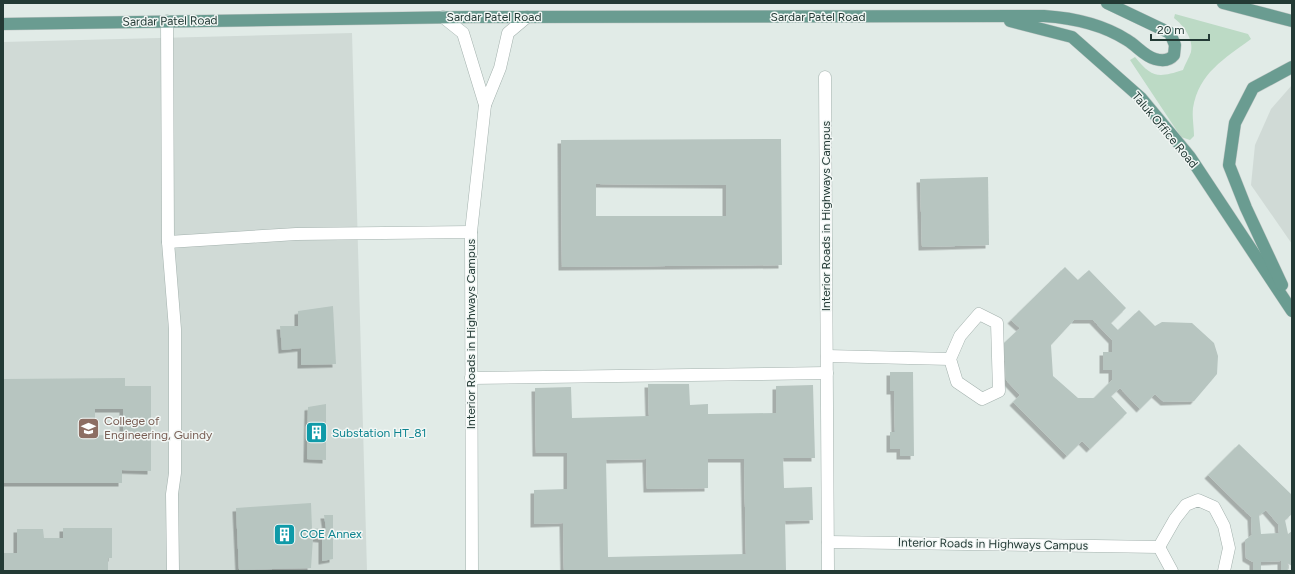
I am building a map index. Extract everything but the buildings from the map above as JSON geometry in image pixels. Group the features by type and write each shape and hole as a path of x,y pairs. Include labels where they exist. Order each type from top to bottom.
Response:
{"main road":[{"path":"986,17 1044,16 1076,19 1103,27 1120,36 1151,58 1166,60 1174,55 1175,45 1170,33 1107,3"},
{"path":"1223,3 1292,21"},
{"name":"Sardar Patel Road","path":"3,24 443,17 986,17"},
{"name":"Taluk Office Road","path":"986,17 1021,23 1072,37 1141,98 1190,157 1292,311"},
{"path":"1292,67 1253,88 1235,123 1229,165 1246,208 1292,306"}],"lane":[{"path":"443,17 463,33 486,105"},
{"path":"471,232 486,105 500,68 508,33 527,17"},
{"path":"167,21 168,242 175,329 175,473 172,494 173,571"},
{"name":"Interior Roads in Highways Campus","path":"825,77 828,571"},
{"name":"Interior Roads in Highways Campus","path":"168,242 296,234 471,232 472,571"},
{"path":"979,314 997,323 999,391 982,399 957,382 950,359 960,336 979,314"},
{"path":"827,356 950,359"},
{"path":"471,378 827,373"},
{"path":"1172,571 1159,547 1175,519 1186,505 1198,500 1214,507 1224,526 1229,548 1224,571"},
{"name":"Interior Roads in Highways Campus","path":"828,542 1159,547"}],"shaded area":[{"path":"352,33 367,571 3,571 3,42"},
{"path":"1292,85 1292,244 1251,185 1255,145 1271,109"}],"green space":[{"path":"1175,14 1248,34 1251,39 1222,60 1201,85 1193,108 1194,136 1190,140 1181,137 1130,60 1135,57 1146,69 1161,75 1183,70 1192,47 1184,28 1174,18"}],"place":[{"name":"College of Engineering, Guindy","path":"88,428"},
{"name":"Substation HT_81","path":"317,433"},
{"name":"COE Annex","path":"285,534"}]}
